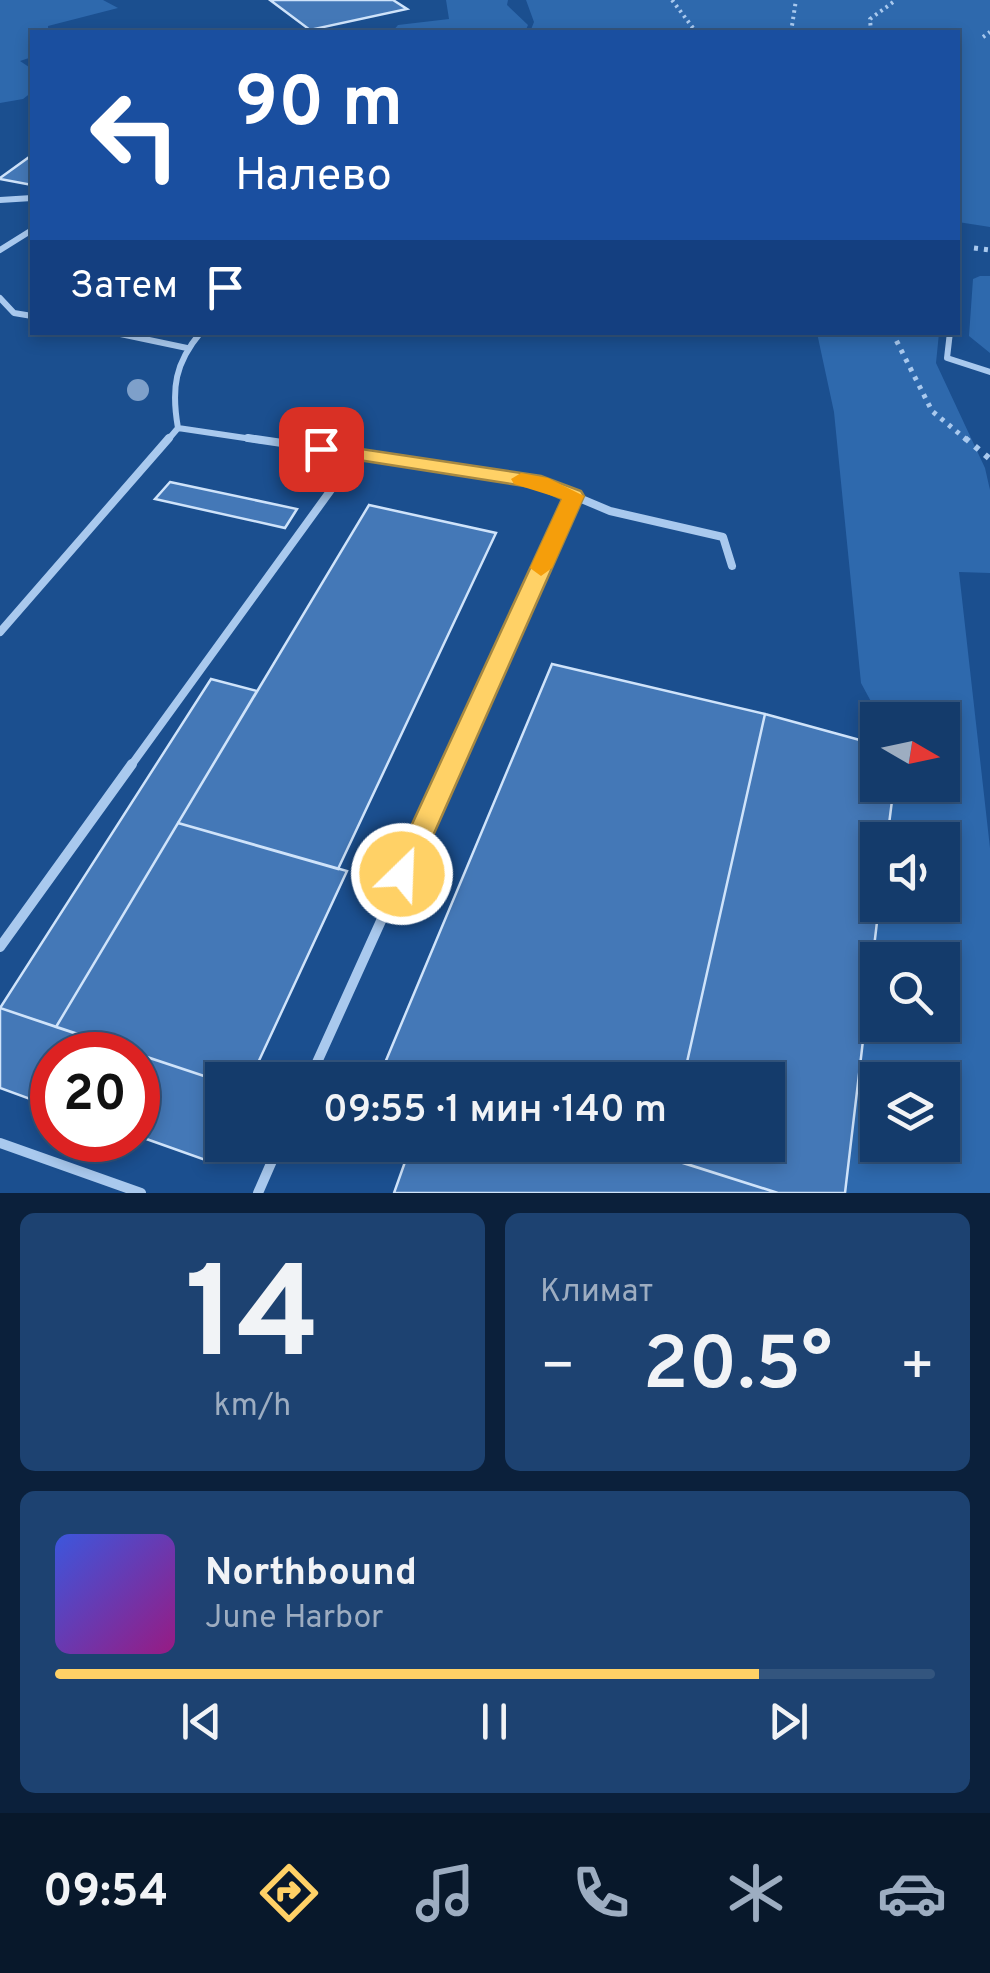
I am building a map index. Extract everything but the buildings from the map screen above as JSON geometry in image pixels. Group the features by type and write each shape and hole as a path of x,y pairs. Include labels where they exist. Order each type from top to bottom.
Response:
{"lane":[{"path":"0,200 30,198"},
{"path":"0,250 30,231"},
{"path":"0,298 14,313 30,316"},
{"path":"125,335 187,348"},
{"path":"178,428 170,387 187,348 199,335"},
{"path":"950,335 947,358 990,372"},
{"path":"178,428 541,482 610,511 722,536 732,566"},
{"path":"0,632 178,428"},
{"path":"0,946 356,454"},
{"path":"317,1062 574,496"},
{"path":"0,1143 140,1193"},
{"path":"258,1193 272,1162"}],"path":[{"path":"672,0 694,30"},
{"path":"791,30 796,0"},
{"path":"871,30 870,19 896,0"},
{"path":"974,248 990,250"},
{"path":"894,335 932,412 990,459"}],"shaded area":[{"path":"0,0 103,0 118,8 48,26 48,30 30,30 30,58 20,61 30,68 30,94 23,99 0,103"},
{"path":"446,0 508,0 507,5 528,25 526,30 394,30 398,25 449,19"},
{"path":"526,0 990,0 990,227 960,222 960,30 531,30 534,22"},
{"path":"990,276 990,353 969,336 973,279"},
{"path":"817,335 939,335 936,363 985,468 990,490 990,573 959,572 990,848 990,1193 845,1193 860,1066 860,1162 960,1162 960,1062 860,1062 863,1042 960,1042 960,942 875,942 877,922 960,922 960,822 889,822 892,802 960,802 960,702 871,702 861,683 834,412"}],"slow traffic":[{"path":"521,479 541,482 574,496 541,568"}],"route":[{"path":"321,449 541,482 574,496 402,874"}]}
